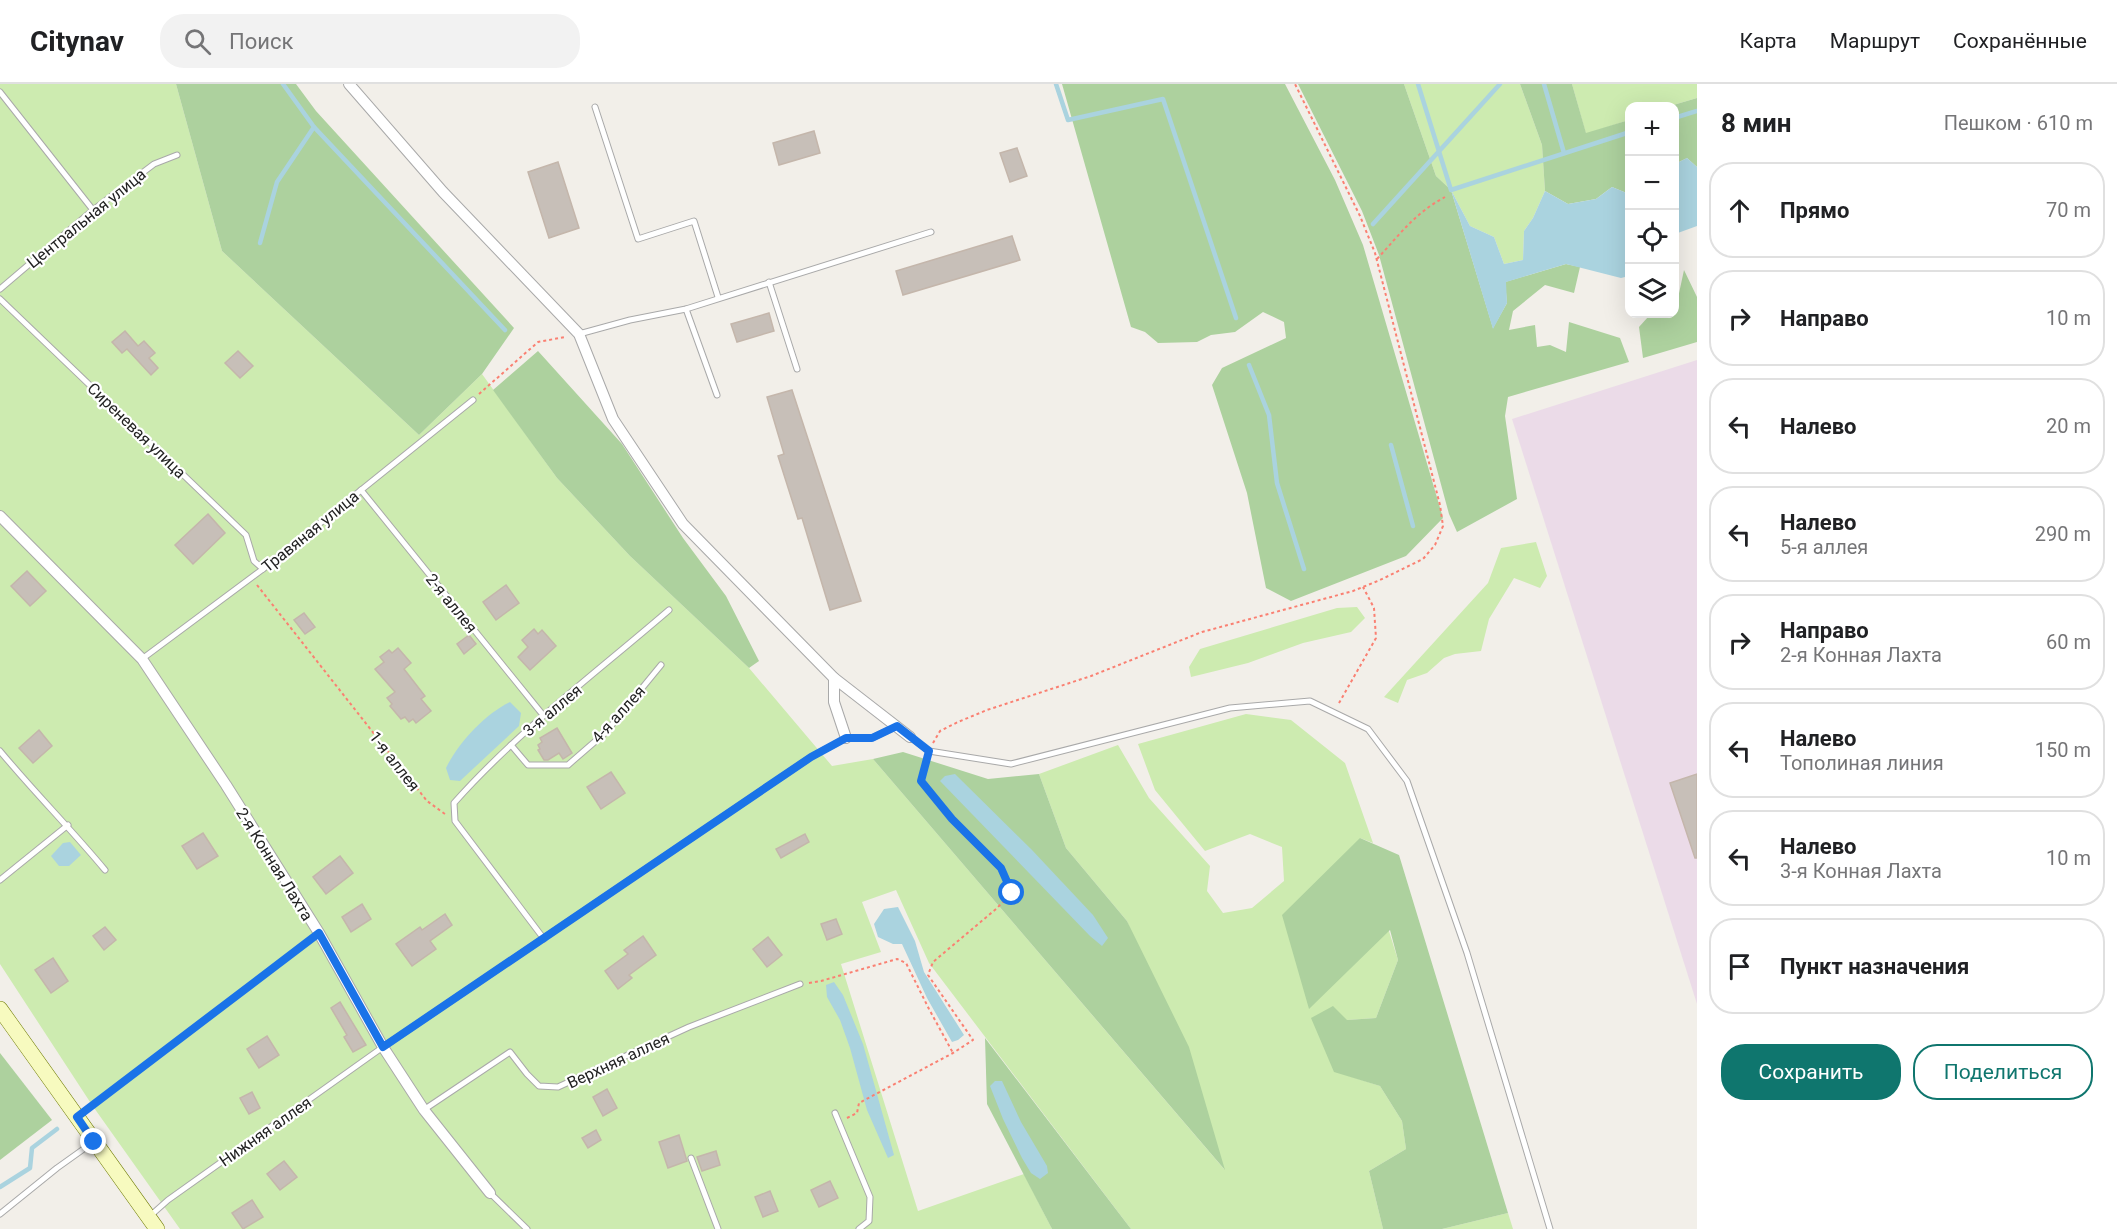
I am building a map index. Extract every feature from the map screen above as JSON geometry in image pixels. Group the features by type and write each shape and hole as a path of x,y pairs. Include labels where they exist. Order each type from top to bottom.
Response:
{"main road":[{"path":"0,1009 152,1223"}],"street":[{"path":"349,84 443,192 579,334 613,419 683,524 834,678 910,737"},
{"name":"2-я Конная Лахта","path":"0,516 142,659 226,785 319,933 383,1047 424,1110 489,1193"},
{"path":"834,678 834,702 846,738"}],"lane":[{"path":"0,92 93,210"},
{"path":"595,107 638,238 694,221 718,297"},
{"name":"Центральная улица","path":"0,290 93,210 154,164 177,155"},
{"path":"579,334 630,320 686,309 718,297 930,232"},
{"path":"769,282 797,369"},
{"name":"Сиреневая улица","path":"0,299 246,535 254,561 263,569"},
{"path":"686,309 717,395"},
{"name":"Травяная улица","path":"142,659 263,569 473,400"},
{"name":"2-я аллея","path":"361,490 543,715"},
{"name":"3-я аллея","path":"454,821 454,802 474,780 543,715 598,672 669,610"},
{"name":"4-я аллея","path":"512,745 528,765 568,765 606,732 660,665"},
{"path":"910,737 929,751 1011,764 1230,708 1310,701 1368,729 1407,781 1467,953 1550,1229"},
{"path":"846,738 872,738 897,726"},
{"name":"Нижняя аллея","path":"152,1223 168,1200 383,1047 811,757 846,738"},
{"path":"0,752 68,825 105,870"},
{"path":"454,821 544,939"},
{"path":"0,880 68,825"},
{"name":"Верхняя аллея","path":"424,1110 510,1052 539,1086 558,1087 689,1027 800,984"},
{"path":"835,1113 870,1197 869,1221 859,1229"},
{"path":"0,1214 57,1168 94,1142"},
{"path":"691,1158 718,1229"},
{"name":"2-я Конная Лахта","path":"489,1193 527,1229"}],"path":[{"path":"839,1122 857,1113 859,1103 953,1053 972,1040 928,975 933,962 1012,893 1001,868 952,819 921,781 929,751 940,731 987,710 1091,676 1202,632 1263,617 1363,587 1423,559 1436,545 1443,526 1432,466 1413,405 1377,260 1360,216 1295,84"},
{"path":"1377,260 1414,217 1445,196"},
{"path":"473,400 538,342 579,334"},
{"name":"1-я аллея","path":"251,578 427,801 454,821"},
{"path":"1334,713 1376,638 1374,608 1363,587"},
{"path":"77,1117 319,933"},
{"path":"800,984 821,981 897,959 906,963 953,1053"}],"shaded area":[{"path":"1697,360 1697,1004 1512,419"}],"green space":[{"path":"0,84 176,84 222,251 419,435 482,374 557,478 630,556 749,668 832,766 873,759 1224,1169 1127,921 1066,848 1039,774 1118,745 1149,798 1210,866 1207,891 1223,913 1252,908 1284,881 1282,847 1250,834 1205,851 1155,790 1138,744 1246,714 1291,720 1345,763 1373,843 1360,838 1398,960 1376,1018 1347,1020 1334,1071 1380,1086 1402,1121 1406,1149 1369,1171 1383,1229 1131,1229 929,963 896,890 862,902 881,952 841,964 918,1211 1024,1174 1052,1229 180,1229 92,1105 0,964"},
{"path":"176,84 296,84 316,111 514,328 482,374 419,435 222,251"},
{"path":"1062,84 1285,84 1335,180 1363,245 1443,518 1406,556 1291,601 1266,588 1247,493 1212,385 1222,368 1286,338 1284,322 1263,312 1235,332 1211,335 1197,342 1158,343 1145,332 1131,327"},
{"path":"1298,84 1404,84 1436,176 1451,190 1493,328 1507,303 1505,282 1566,264 1580,267 1574,293 1545,285 1513,311 1509,330 1535,325 1537,347 1550,345 1566,352 1569,322 1620,338 1629,362 1508,397 1505,416 1517,499 1457,532 1449,514 1379,255 1362,211"},
{"path":"1404,84 1520,84 1542,145 1545,191 1533,218 1524,231 1523,260 1504,264 1494,237 1470,226 1451,190 1436,176"},
{"path":"1520,84 1572,84 1586,133 1625,121 1625,192 1612,187 1596,199 1568,204 1545,191 1542,145"},
{"path":"1572,84 1697,84 1697,98 1679,103 1625,102 1625,121 1586,134"},
{"path":"1697,98 1697,167 1687,158 1679,162 1679,103"},
{"path":"1684,270 1697,297 1697,342 1643,358 1639,327 1647,318 1679,318 1679,293"},
{"path":"538,351 622,444 683,538 726,596 759,661 749,668 630,556 557,478 493,390"},
{"path":"1536,542 1547,576 1540,588 1514,578 1489,619 1481,651 1455,654 1444,658 1427,673 1407,680 1398,703 1384,697 1488,583 1501,548"},
{"path":"1357,607 1365,618 1351,632 1303,643 1248,663 1191,677 1189,667 1200,649 1337,608"},
{"path":"903,752 988,779 1039,774 1066,848 1127,921 1189,1047 1225,1170 873,759"},
{"path":"1360,838 1399,855 1508,1213 1442,1229 1383,1229 1369,1171 1406,1149 1402,1121 1380,1086 1334,1072 1311,1018 1333,1006 1347,1020 1376,1018 1398,960 1390,930 1309,1009 1282,915"},
{"path":"985,1038 1131,1229 1052,1229 987,1104"},
{"path":"0,1053 52,1120 0,1160"},
{"path":"1508,1213 1513,1229 1442,1229"}],"water":[{"path":"1687,158 1697,167 1697,226 1679,233 1679,210 1679,162"},
{"path":"1612,187 1625,192 1625,277 1621,278 1566,264 1506,282 1507,303 1493,329 1451,190 1470,226 1494,237 1504,264 1523,260 1524,231 1533,218 1545,191 1568,204 1596,199"},
{"path":"510,702 521,713 519,726 460,781 450,780 446,768 451,758 473,730 491,714"},
{"path":"955,774 1032,850 1093,915 1108,938 1102,946 940,781 945,776"},
{"path":"70,842 81,855 69,866 59,866 51,856 63,843"},
{"path":"898,907 915,941 924,972 964,1035 958,1040 952,1042 927,998 902,944 893,944 878,937 874,924 884,909"},
{"path":"834,982 843,995 863,1044 894,1155 888,1158 867,1110 840,1020 827,997 826,985"},
{"path":"995,1081 1002,1081 1021,1122 1047,1166 1048,1173 1040,1179 1031,1173 1003,1119 990,1086"}],"building":[{"path":"814,131 820,153 779,165 773,143"},
{"path":"1017,148 1027,176 1010,182 1000,153"},
{"path":"558,162 579,228 549,238 528,172"},
{"path":"1012,236 1020,260 903,295 896,271"},
{"path":"769,313 774,331 737,342 731,324"},
{"path":"125,331 138,346 144,341 155,353 149,358 158,368 151,375 127,349 122,353 112,342"},
{"path":"238,351 253,366 240,378 225,363"},
{"path":"792,390 861,601 830,610 802,518 798,519 778,456 784,454 767,397"},
{"path":"208,514 225,533 193,564 175,545"},
{"path":"27,571 46,591 30,606 11,586"},
{"path":"506,585 519,603 496,620 483,602"},
{"path":"304,613 315,627 305,634 294,620"},
{"path":"534,629 538,634 542,630 556,646 530,670 518,657 528,647 522,640"},
{"path":"469,635 476,644 464,654 457,644"},
{"path":"398,648 411,663 404,669 425,696 421,699 431,711 416,723 413,719 409,722 405,717 401,719 390,706 392,704 387,698 395,692 375,669 384,662 380,657 389,650 392,653"},
{"path":"557,728 572,753 563,759 559,753 544,760 538,750 540,749 538,745 542,742 540,738"},
{"path":"39,730 52,746 33,763 19,748"},
{"path":"611,772 625,793 601,809 587,787"},
{"path":"1697,774 1697,858 1695,858 1670,783"},
{"path":"203,833 218,856 197,869 182,846"},
{"path":"805,834 809,842 781,858 776,849"},
{"path":"340,856 353,873 326,894 313,877"},
{"path":"362,904 371,919 351,932 342,917"},
{"path":"445,914 452,925 430,941 436,949 412,966 396,944 420,927 422,930"},
{"path":"836,919 842,934 827,940 821,924"},
{"path":"105,927 116,940 104,950 93,936"},
{"path":"643,936 656,955 629,975 632,978 618,989 605,971 628,954 624,950"},
{"path":"768,937 782,955 767,967 753,949"},
{"path":"53,958 68,981 51,993 35,970"},
{"path":"340,1002 366,1045 353,1052 344,1037 347,1035 331,1008"},
{"path":"267,1036 279,1055 259,1068 247,1049"},
{"path":"607,1089 617,1108 603,1116 593,1097"},
{"path":"252,1092 260,1108 249,1114 240,1098"},
{"path":"596,1130 601,1140 588,1148 582,1138"},
{"path":"679,1135 687,1161 668,1168 659,1142"},
{"path":"716,1151 720,1165 702,1171 697,1157"},
{"path":"284,1161 297,1177 280,1190 267,1174"},
{"path":"830,1181 838,1198 819,1207 811,1190"},
{"path":"770,1191 778,1211 763,1217 755,1197"},
{"path":"252,1200 263,1217 243,1229 232,1213"}],"waterway":[{"path":"283,84 314,127 505,330"},
{"path":"1056,84 1068,120 1163,99 1236,318"},
{"path":"1418,84 1451,190 1625,134"},
{"path":"1373,224 1500,84"},
{"path":"1544,84 1564,153"},
{"path":"1679,116 1697,111"},
{"path":"260,243 277,182 314,127"},
{"path":"1249,365 1269,415 1277,483 1304,569"},
{"path":"1391,445 1413,526"},
{"path":"0,1187 30,1168 32,1148 57,1129"}],"route":[{"path":"94,1142 77,1117 319,933 383,1047 811,757 846,738 872,738 897,726 929,751 921,781 952,819 1001,868 1012,893"}]}
